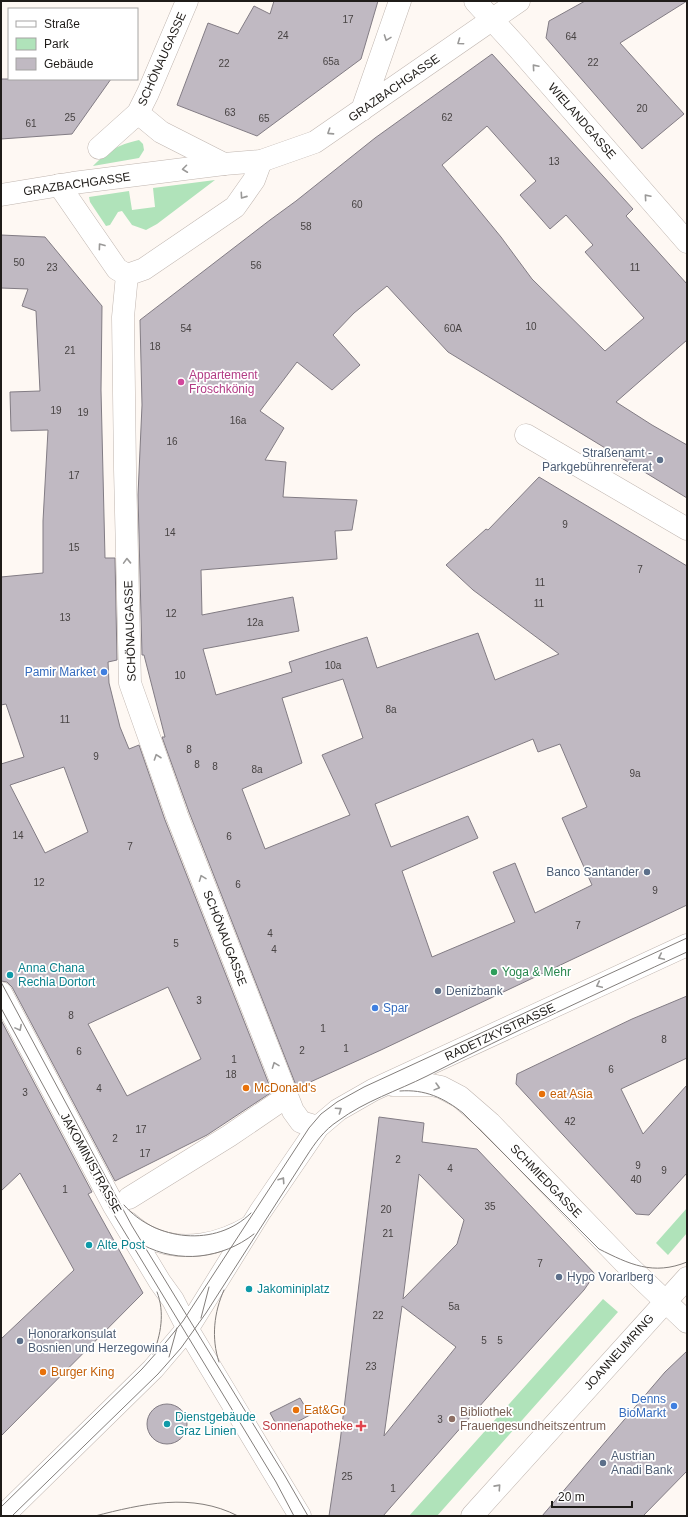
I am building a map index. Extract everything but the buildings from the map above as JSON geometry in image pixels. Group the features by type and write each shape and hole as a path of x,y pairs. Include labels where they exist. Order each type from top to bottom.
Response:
{"street":[{"name":"SCHÖNAUGASSE","path":"99,148 138,113 187,1"},
{"path":"362,110 400,1"},
{"name":"WIELANDGASSE","path":"475,1 518,48 687,242"},
{"name":"GRAZBACHGASSE","path":"1,195 59,185 224,164 261,161 315,142 520,1"},
{"path":"138,113 161,132 224,164"},
{"path":"59,185 117,268 126,275 144,269 235,206 254,180 261,161"},
{"name":"SCHÖNAUGASSE","path":"126,275 123,317 130,683 177,816 293,1112 301,1122 318,1127"},
{"path":"526,435 687,529"},
{"name":"RADETZKYSTRASSE","path":"318,1127 338,1110 384,1085 687,945"},
{"name":"JAKOMINISTRASSE","path":"1,993 104,1187 125,1208 160,1282 173,1300 188,1328"},
{"name":"SCHMIEDGASSE","path":"384,1085 431,1085 441,1087 460,1097 490,1122 624,1262 687,1322"},
{"path":"252,1226 236,1235 197,1246 174,1244 150,1238 125,1208 276,1104"},
{"path":"3,1516 153,1369 188,1328 252,1226 318,1127"},
{"name":"JOANNEUMRING","path":"472,1516 687,1278"},
{"path":"173,1300 215,1284"},
{"path":"188,1328 300,1516"}],"green space":[{"path":"139,140 143,144 144,150 139,158 93,166 113,149"},
{"path":"215,180 157,224 146,230 132,225 122,211 118,212 110,225 106,226 90,202 89,197 129,191 132,210 155,207 153,188"},
{"path":"687,1208 687,1233 668,1255 656,1243"},
{"path":"603,1299 618,1312 437,1516 409,1516"}],"tram line":[{"path":"1,1507 142,1369 166,1342 183,1321 309,1128 321,1114 337,1102 364,1087 687,938"},
{"path":"12,1516 158,1374 181,1348 206,1313 313,1147 320,1137 333,1125 348,1114 370,1102 427,1076 557,1012 687,952"},
{"path":"1,982 132,1226 308,1516"},
{"path":"1,1008 110,1208 276,1482 294,1516"},
{"path":"400,1091 418,1091 426,1093 449,1103 463,1113 599,1249 631,1263 652,1268 675,1266 687,1262"},
{"path":"124,1205 137,1217 152,1226 169,1233 186,1236 221,1232 237,1224 251,1213"},
{"path":"143,1245 171,1255 200,1256 228,1249 254,1234"},
{"path":"201,1318 209,1287"},
{"path":"219,1362 214,1334 218,1307 224,1290"},
{"path":"153,1354 161,1323 161,1307 157,1292"},
{"path":"169,1357 177,1328"},
{"path":"95,1516 149,1504 167,1502 203,1504 238,1516"}],"place":[{"name":"Appartement Froschkönig","path":"181,382"},
{"name":"Straßenamt - Parkgebührenreferat","path":"660,460"},
{"name":"Pamir Market","path":"104,672"},
{"name":"Banco Santander","path":"647,872"},
{"name":"Yoga & Mehr","path":"494,972"},
{"name":"Anna Chana Rechla Dortort","path":"10,975"},
{"name":"Denizbank","path":"438,991"},
{"name":"Spar","path":"375,1008"},
{"name":"McDonald's","path":"246,1088"},
{"name":"eat Asia","path":"542,1094"},
{"name":"Alte Post","path":"89,1245"},
{"name":"Hypo Vorarlberg","path":"559,1277"},
{"name":"Jakominiplatz","path":"249,1289"},
{"name":"Honorarkonsulat Bosnien und Herzegowina","path":"20,1341"},
{"name":"Burger King","path":"43,1372"},
{"name":"Denns BioMarkt","path":"674,1406"},
{"name":"Eat&Go","path":"296,1410"},
{"name":"Bibliothek Frauengesundheitszentrum","path":"452,1419"},
{"name":"Dienstgebäude Graz Linien","path":"167,1424"},
{"name":"Sonnenapotheke","path":"361,1426"},
{"name":"Austrian Anadi Bank","path":"603,1463"}]}
